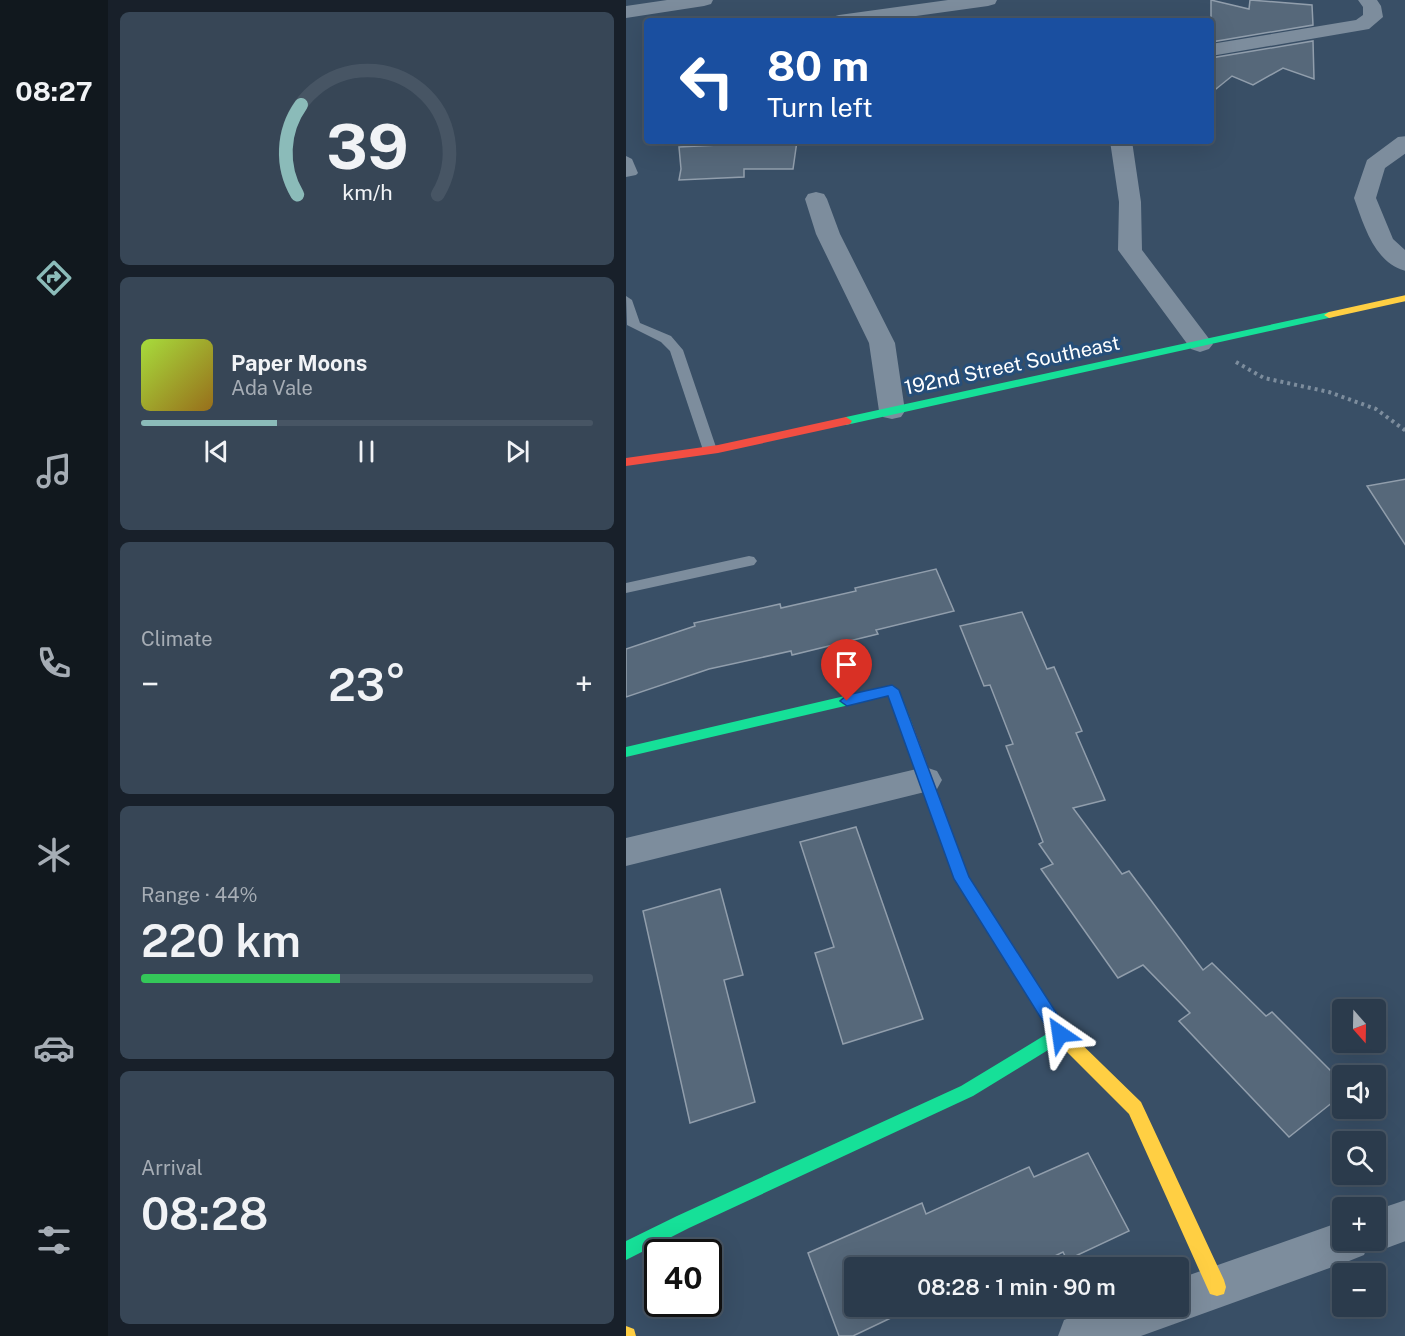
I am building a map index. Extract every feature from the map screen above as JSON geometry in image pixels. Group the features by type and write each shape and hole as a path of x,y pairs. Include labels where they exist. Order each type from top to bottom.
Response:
{"street":[{"path":"626,12 704,0"},
{"path":"860,18 988,0"},
{"path":"1214,49 1362,24 1373,17 1372,6 1367,0"},
{"path":"626,18 644,25"},
{"path":"1406,142 1375,165 1365,198 1382,242 1406,264"},
{"path":"1121,144 1130,202 1130,250 1206,342"},
{"path":"816,199 828,234 882,343 892,411"},
{"name":"192nd Street Southeast","path":"626,462 710,450 1406,298"},
{"path":"626,753 892,690 962,879 1060,1034 1135,1108 1217,1287"},
{"path":"626,852 925,780"},
{"path":"626,1251 683,1222 967,1091 1060,1034"},
{"path":"1386,1227 1406,1220"},
{"path":"1189,1297 1332,1246"},
{"path":"1080,1336 1133,1317"}],"lane":[{"path":"626,159 632,173 626,174"},
{"path":"626,300 630,326 666,339 676,350 710,450"},
{"path":"626,588 749,561"}],"path":[{"path":"1206,342 1225,356 1264,378 1329,392 1376,409 1406,431"}],"building":[{"path":"1211,0 1249,9 1250,0 1312,5 1313,25 1214,42 1214,18 1211,18"},
{"path":"1313,41 1314,79 1283,68 1253,85 1232,76 1214,91 1214,58"},
{"path":"797,144 793,169 744,169 744,177 679,180 681,169 679,147"},
{"path":"1406,479 1406,546 1367,486"},
{"path":"936,569 954,611 876,630 878,634 792,655 791,651 709,669 626,697 626,649 695,626 694,623 780,604 781,608 856,591 855,588"},
{"path":"1022,612 1047,669 1054,667 1082,731 1076,733 1105,800 1073,808 1122,874 1129,871 1203,970 1212,963 1266,1016 1272,1012 1332,1072 1332,1103 1289,1137 1179,1021 1190,1013 1143,965 1118,978 1041,869 1053,864 1039,844 1043,842 1006,746 1013,744 990,685 984,686 960,626"},
{"path":"856,827 923,1019 843,1044 815,953 834,947 800,842"},
{"path":"720,889 743,975 724,980 755,1102 690,1123 643,911"},
{"path":"1088,1153 1129,1231 1073,1257 1066,1257 1063,1252 1053,1257 844,1257 844,1317 893,1317 853,1336 839,1336 808,1253 922,1203 926,1214 1029,1167 1034,1177"}],"traffic: fast":[{"path":"846,421 1329,315"},
{"path":"626,752 892,690 906,726"},
{"path":"626,1251 683,1222 967,1091 1060,1034 1032,989"}],"traffic: slow":[{"path":"1329,315 1406,298"},
{"path":"1060,1034 1135,1108 1217,1287"}],"traffic: jam":[{"path":"626,462 718,449 846,421"},
{"path":"906,726 962,879 1032,989"}],"route":[{"path":"847,701 892,690 962,879 1060,1034"}]}
